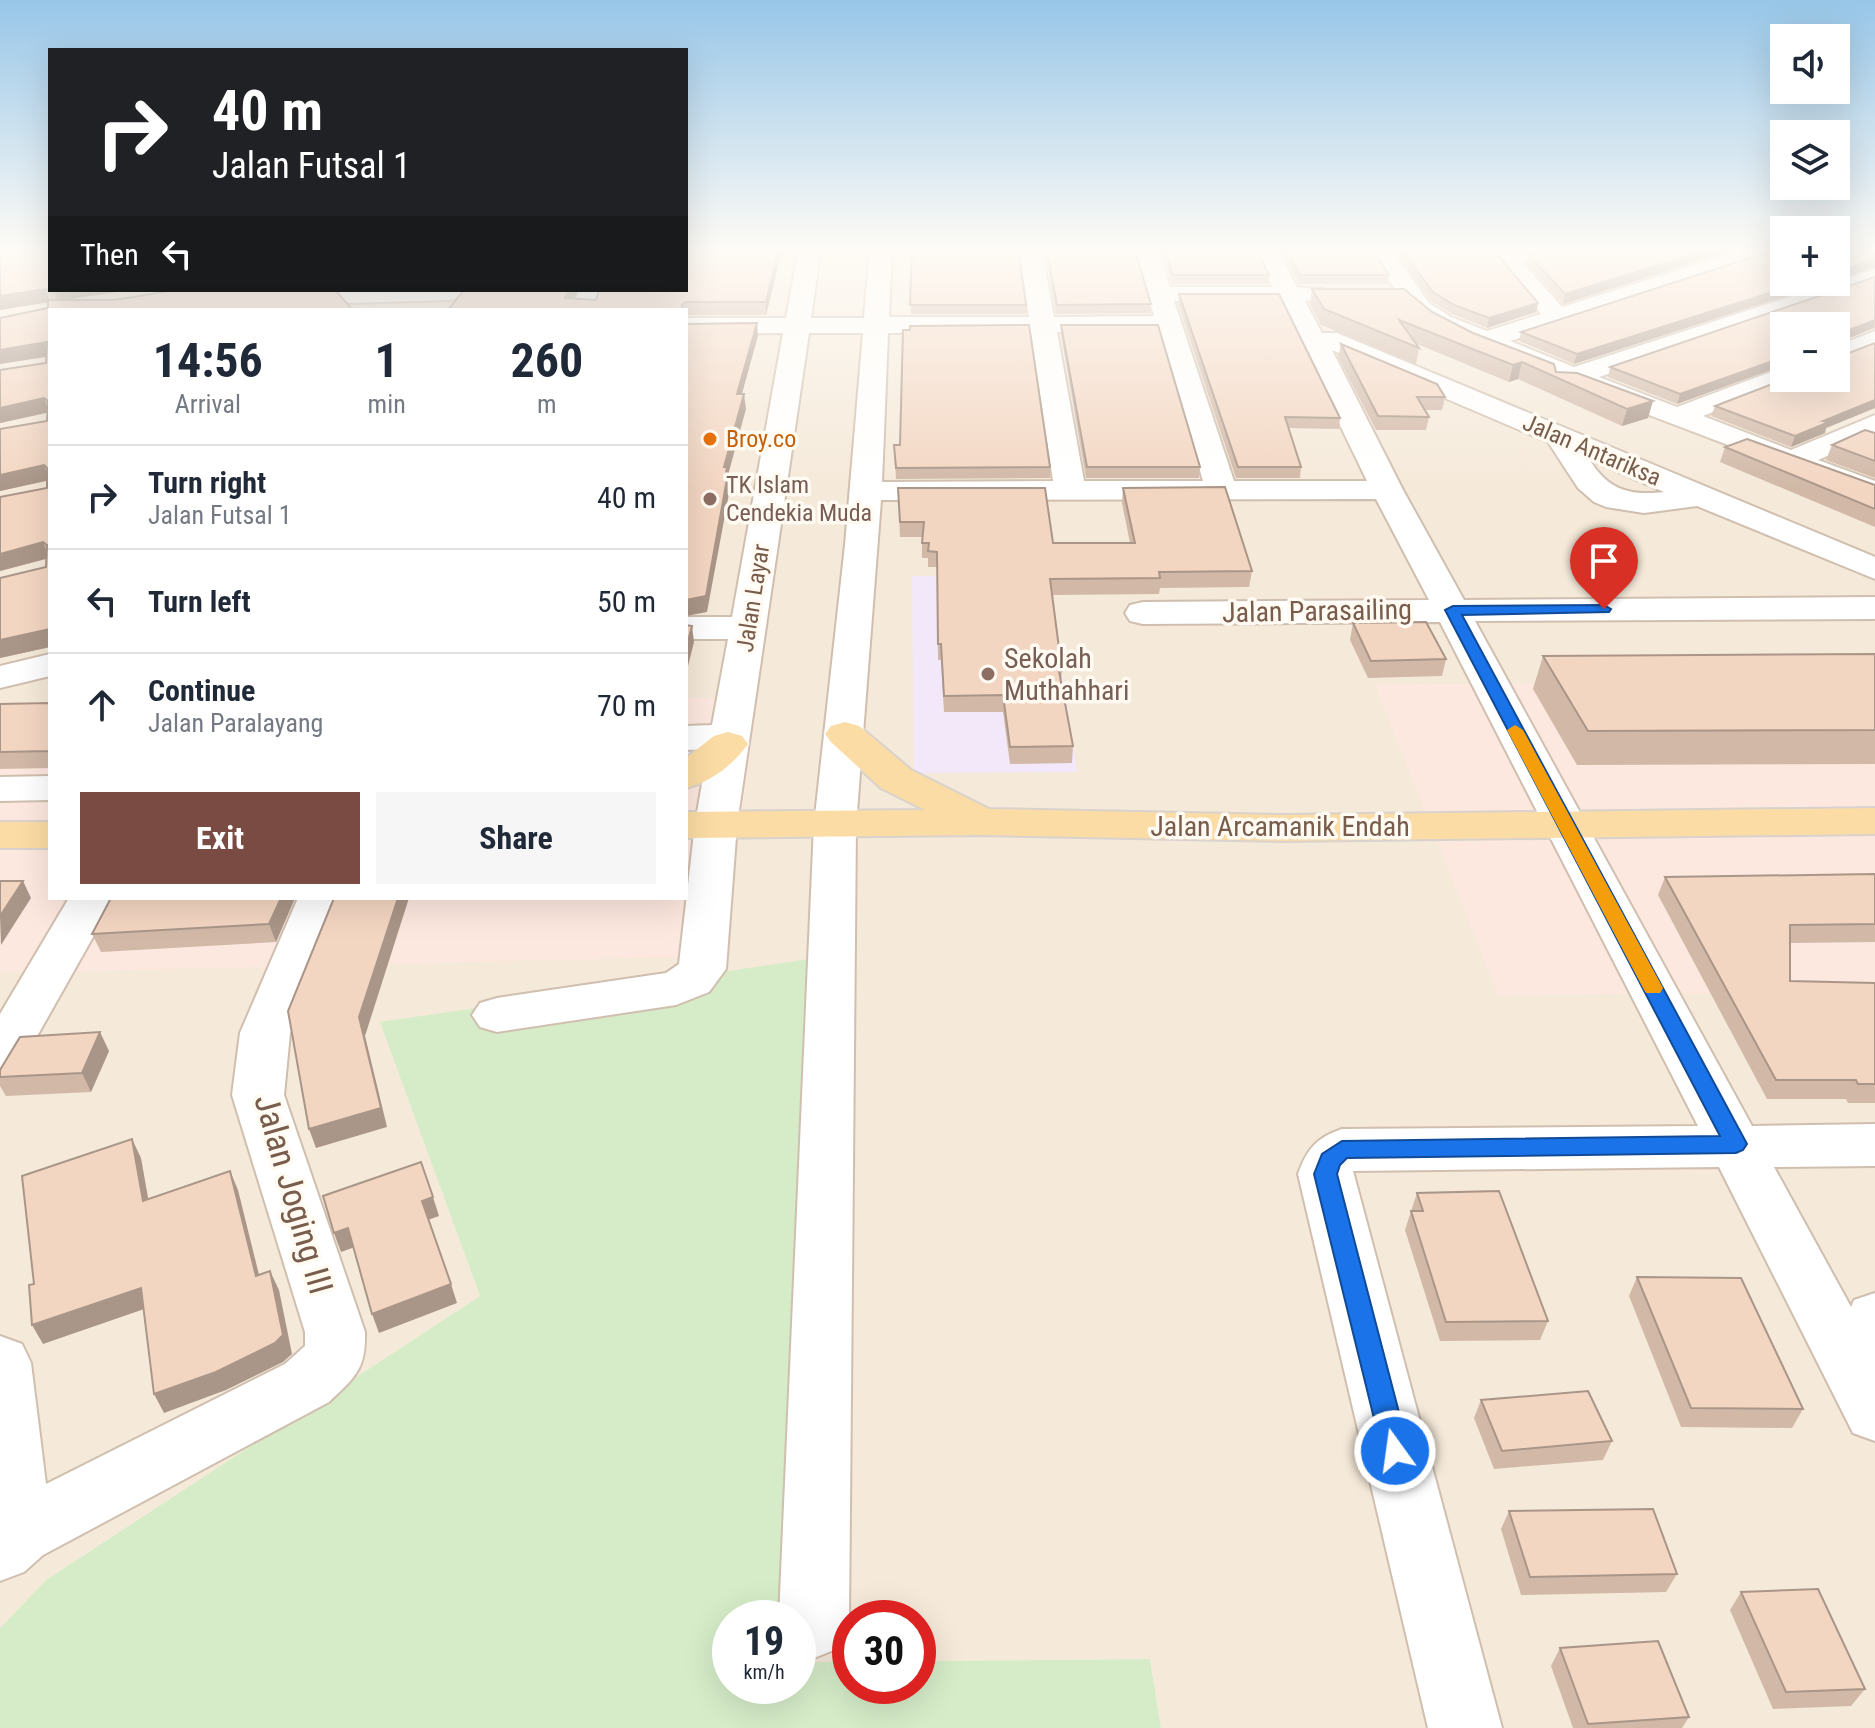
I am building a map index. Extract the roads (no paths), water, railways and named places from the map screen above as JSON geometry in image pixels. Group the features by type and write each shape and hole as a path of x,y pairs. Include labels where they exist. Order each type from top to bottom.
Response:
{"main road":[{"path":"845,734 896,779 983,822"},
{"path":"688,775 710,761 729,740"},
{"name":"Jalan Arcamanik Endah","path":"701,824 983,822 1282,828 1875,821"},
{"path":"0,835 48,835"}],"street":[{"name":"Jalan Layar","path":"497,1015 676,988 692,980 702,969 701,824 729,740 798,328"},
{"path":"815,1600 835,825 877,328"},
{"path":"1042,328 1070,489"},
{"path":"1172,328 1221,489"},
{"path":"1307,328 1387,490 1736,1144 1864,1393"},
{"path":"1454,328 1875,492"},
{"path":"1483,341 1527,328"},
{"path":"1486,405 1719,328"},
{"name":"Jalan Antariksa","path":"1309,332 1558,435 1595,489 1612,498 1635,504 1700,495 1875,569"},
{"path":"1850,349 1875,339"},
{"path":"1340,391 1403,370"},
{"path":"1679,416 1770,380"},
{"path":"1793,460 1875,424"},
{"path":"864,491 1387,490"},
{"name":"Jalan Parasailing","path":"1143,613 1875,608"},
{"path":"688,628 748,628"},
{"path":"0,677 48,665"},
{"path":"688,738 729,740"},
{"path":"0,789 48,788"},
{"path":"0,1057 91,900"},
{"name":"Jalan Joging III","path":"10,1540 307,1383 335,1357 335,1332 258,1095 265,1033 320,900"},
{"path":"1465,1728 1325,1174 1330,1160 1342,1150 1875,1145"},
{"path":"1864,1393 1875,1318"},
{"path":"0,1363 10,1540"}],"place":[{"name":"Broy.co","path":"710,439"},
{"name":"TK Islam Cendekia Muda","path":"710,499"},
{"name":"Sekolah Muthahhari","path":"988,674"}]}
